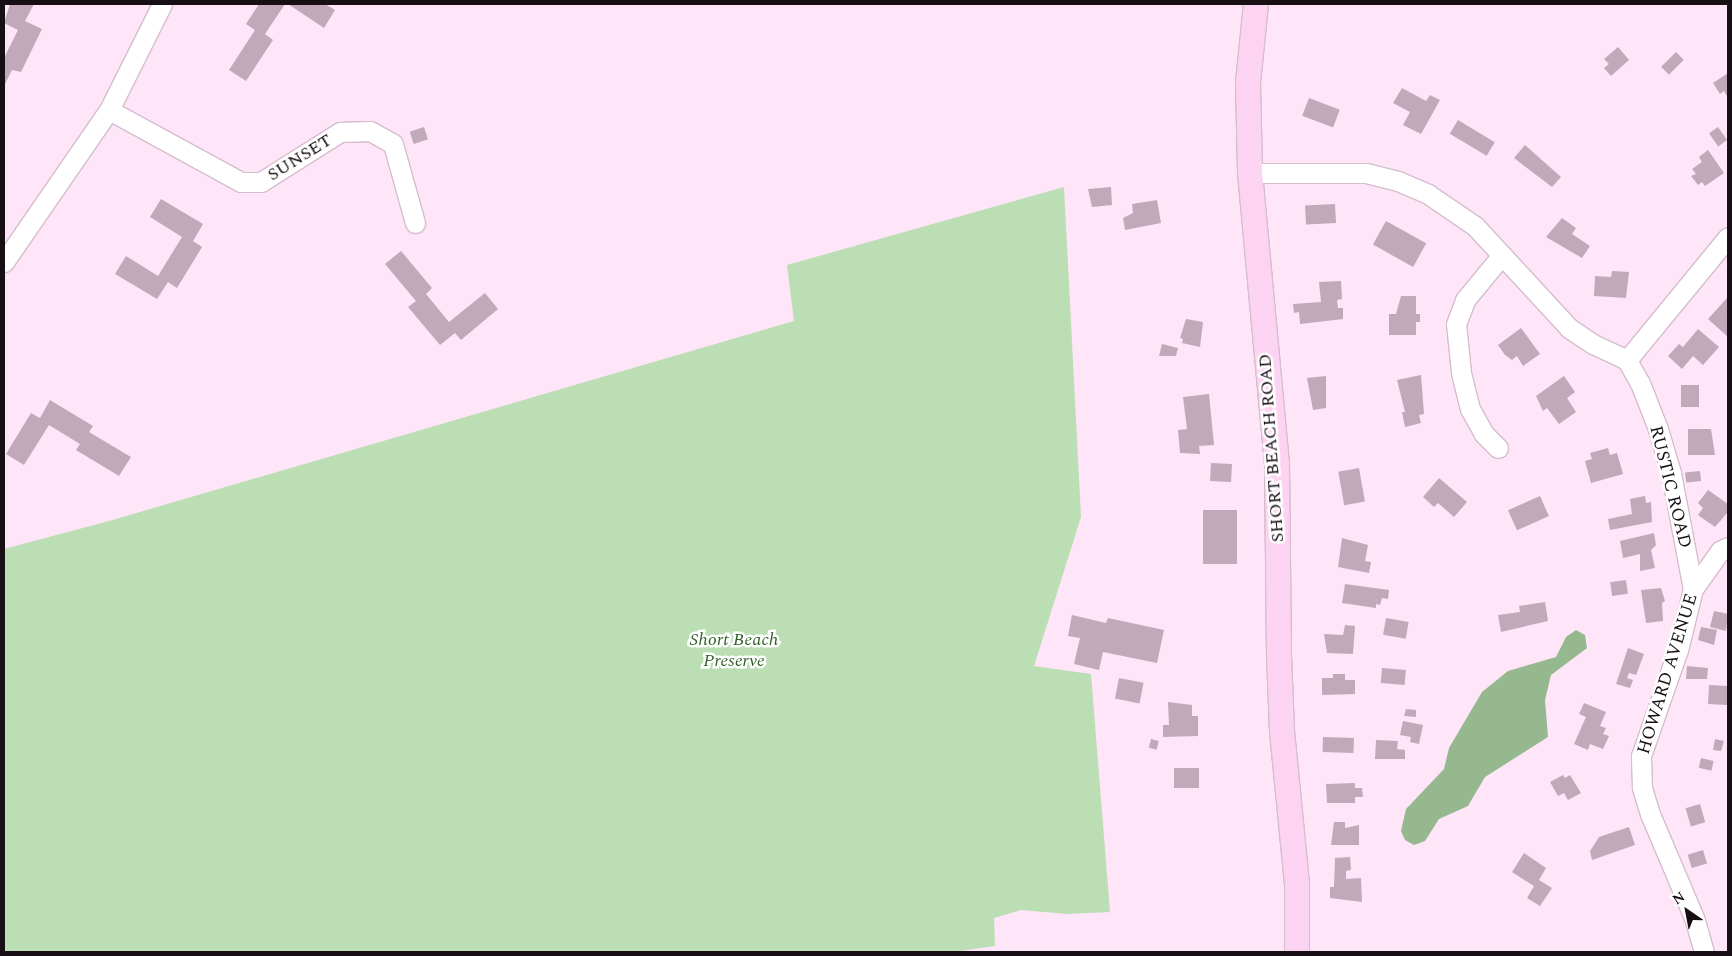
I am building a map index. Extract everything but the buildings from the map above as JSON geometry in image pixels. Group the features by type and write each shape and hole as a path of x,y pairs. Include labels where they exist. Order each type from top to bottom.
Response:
{"main road":[{"name":"SHORT BEACH ROAD","path":"1256,4 1248,83 1250,173 1277,464 1279,656 1282,731 1297,885 1297,952"}],"street":[{"path":"4,262 109,110 162,4"},
{"name":"SUNSET","path":"109,110 241,182 261,182 340,132 370,131 393,144 415,223"},
{"path":"1250,173 1336,171 1366,173 1398,181 1451,207 1502,255 1569,328 1593,344 1627,360 1728,237"},
{"path":"1498,448 1484,434 1470,409 1461,372 1456,324 1465,300 1502,255"},
{"name":"RUSTIC ROAD","path":"1627,360 1640,383 1663,446 1693,589"},
{"name":"HOWARD AVENUE","path":"1704,952 1695,920 1650,814 1642,788 1641,756 1678,650 1693,589 1720,551 1728,547"}],"green space":[{"name":"Short Beach Preserve","path":"1064,187 1081,517 1034,666 1091,674 1110,912 1068,914 1021,910 994,918 995,946 952,952 4,952 4,549 109,521 794,321 787,265"}],"shaded area":[{"path":"1576,630 1585,635 1587,648 1551,675 1545,700 1548,737 1485,777 1468,806 1439,819 1425,841 1414,845 1405,840 1401,831 1406,809 1444,769 1449,748 1482,692 1508,671 1556,657 1566,637"}]}
